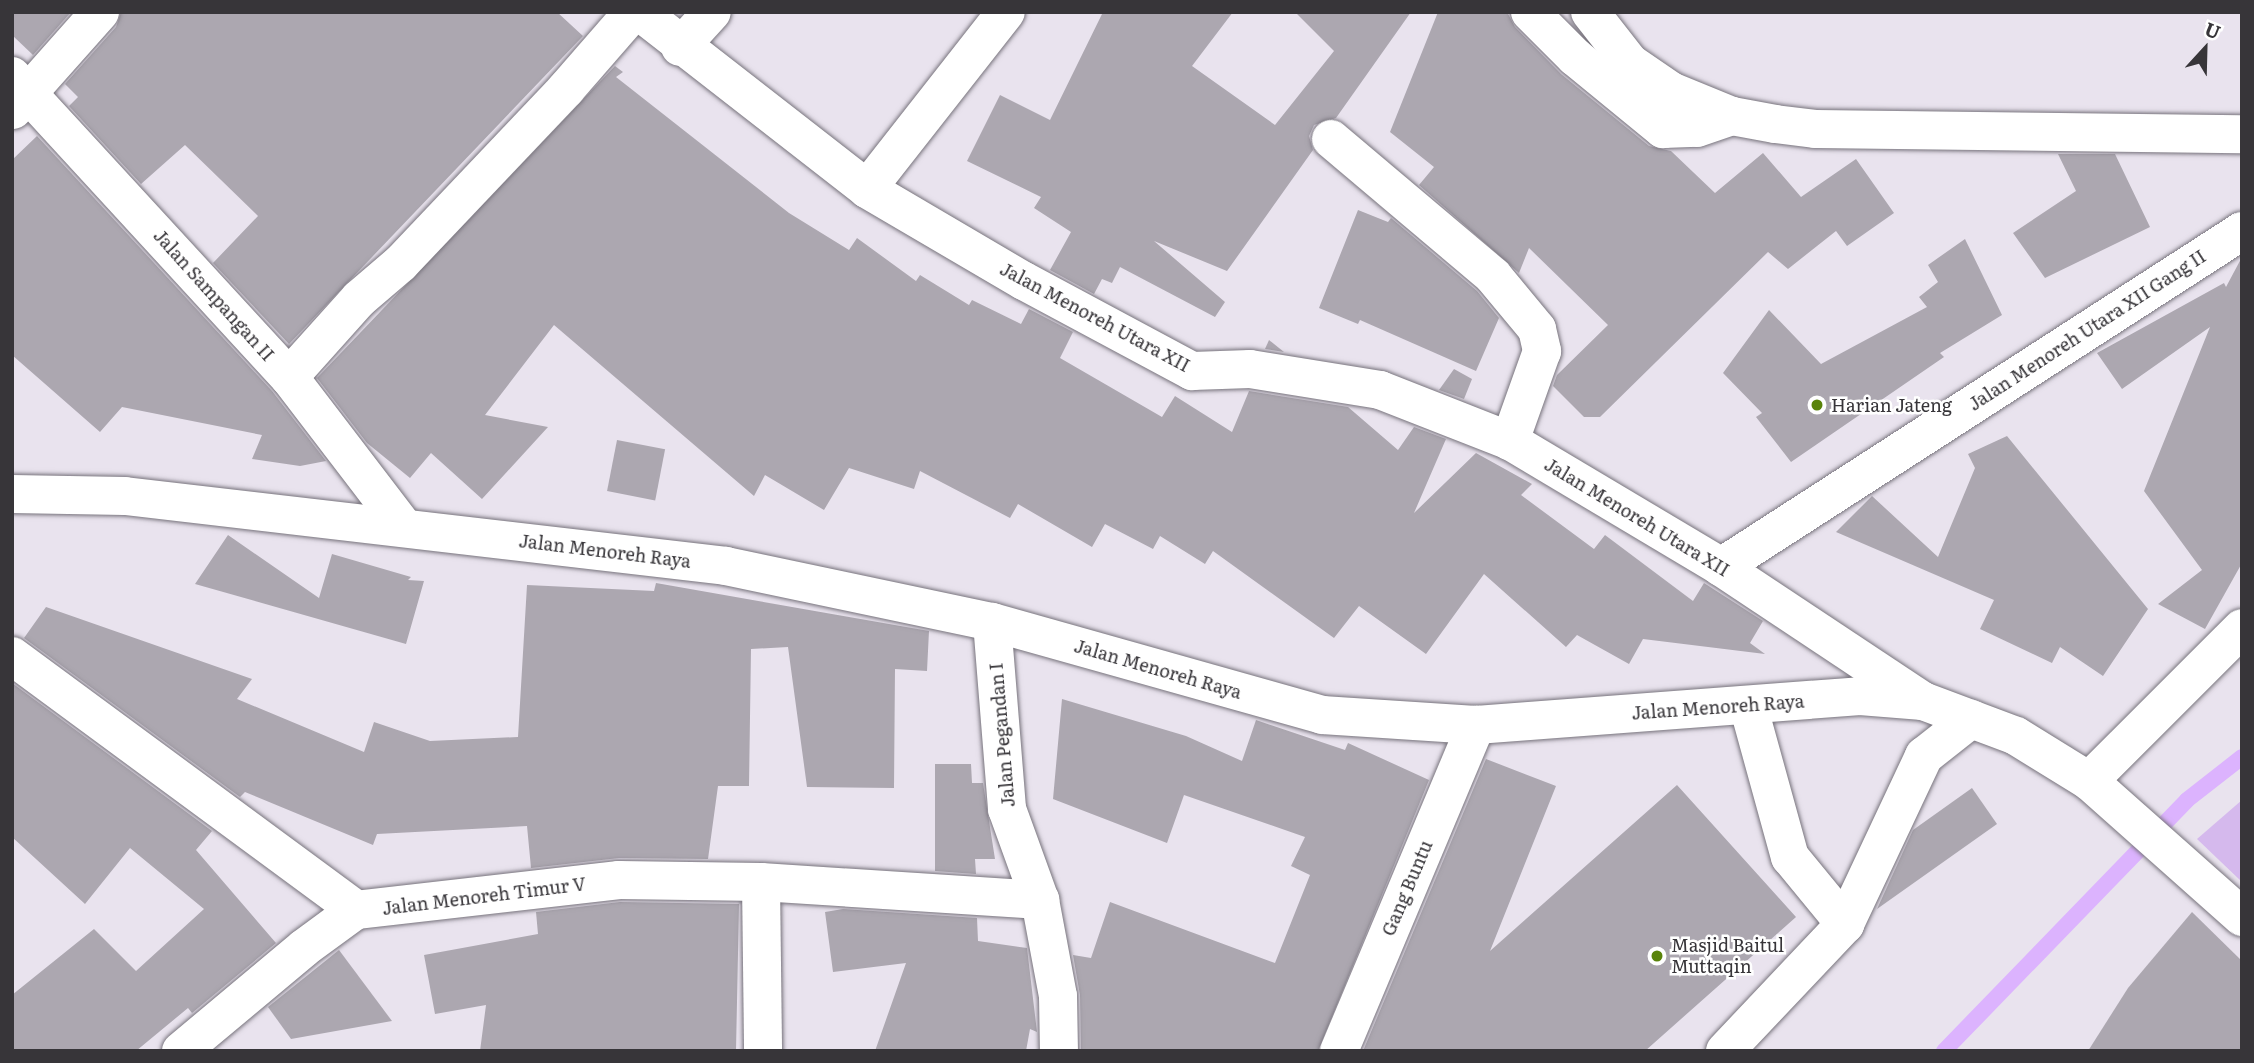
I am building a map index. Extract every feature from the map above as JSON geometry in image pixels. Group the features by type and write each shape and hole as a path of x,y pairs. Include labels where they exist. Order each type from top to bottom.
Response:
{"street":[{"path":"17,93 100,12"},
{"path":"289,377 359,299 437,226 634,12"},
{"name":"Jalan Menoreh Utara XII","path":"640,12 680,47 867,189 1024,281 1192,371 1250,369 1380,390 1510,441 1721,567 1923,701"},
{"path":"680,47 712,12"},
{"path":"867,189 1006,12"},
{"path":"1530,12 1575,57 1663,129 1698,128 1732,116"},
{"path":"1590,12 1630,63 1671,91 1732,116 1815,129 2242,134"},
{"name":"Jalan Sampangan II","path":"17,93 289,377 402,525"},
{"path":"1331,139 1493,276 1523,307 1537,329 1542,351 1510,441"},
{"name":"Jalan Menoreh Utara XII Gang II","path":"1721,567 2242,231"},
{"name":"Jalan Menoreh Raya","path":"12,494 125,496 402,525 726,566 992,622 1322,715 1476,725 1860,696 1923,701 2016,736 2099,790 2242,917"},
{"name":"Jalan Pegandan I","path":"992,622 1007,808 1040,900 1058,996 1059,1051"},
{"path":"2099,790 2242,628"},
{"path":"12,656 356,911 304,948 181,1051"},
{"path":"1748,705 1790,857 1846,924"},
{"path":"1725,1051 1846,924 1924,755 1971,719"},
{"name":"Gang Buntu","path":"1339,1051 1476,725"},
{"name":"Jalan Menoreh Timur V","path":"356,911 619,880 761,882 1040,900"},
{"path":"761,882 763,1051"}],"shaded area":[{"path":"2242,800 2242,882 2197,839"}],"building":[{"path":"12,12 71,12 33,55 12,35"},
{"path":"121,12 557,12 583,36 289,344 213,263 258,216 185,145 141,184 69,106 78,97 65,84 116,27"},
{"path":"1103,12 1233,12 1192,66 1275,125 1334,51 1295,12 1411,12 1336,118 1314,125 1309,136 1313,150 1227,271 1154,241 1225,302 1215,317 1120,267 1112,283 1102,279 1094,294 1050,270 1071,232 1034,208 1041,197 967,161 1000,95 1050,120"},
{"path":"1438,12 1507,12 1515,27 1561,74 1649,146 1671,151 1715,193 1763,153 1801,197 1856,159 1894,213 1847,246 1836,231 1788,269 1768,252 1600,417 1584,417 1553,386 1557,375 1608,325 1529,248 1519,273 1419,185 1434,167 1390,132"},
{"path":"615,66 623,72 616,77 789,213 849,250 857,238 916,281 920,275 969,305 972,300 1021,324 1029,309 1073,332 1060,358 1162,417 1175,396 1232,432 1249,391 1348,407 1398,450 1414,427 1446,439 1414,513 1476,453 1532,484 1521,495 1594,549 1605,535 1693,601 1704,583 1763,621 1750,643 1765,654 1643,639 1629,664 1577,635 1566,647 1484,574 1426,654 1359,606 1334,638 1213,551 1205,564 1160,536 1153,549 1105,524 1092,547 1018,504 1010,518 920,471 914,489 849,468 824,510 765,475 754,496 554,325 485,415 548,427 482,499 431,453 410,478 367,443 317,378"},
{"path":"37,136 272,391 326,461 300,466 252,459 262,435 122,407 100,432 12,355 12,160"},
{"path":"2058,154 2115,154 2150,227 2045,278 2013,233 2076,191"},
{"path":"1358,210 1388,222 1391,218 1477,291 1499,318 1476,371 1360,320 1358,324 1319,308"},
{"path":"1965,239 2002,315 1940,353 1944,357 1791,462 1756,417 1762,413 1723,373 1769,310 1821,364 1927,307 1919,297 1938,282 1928,265"},
{"path":"2242,257 2242,563 2205,629 2158,604 2202,570 2144,491 2210,327 2122,389 2097,353 2224,283 2226,287"},
{"path":"1269,340 1284,352 1265,349"},
{"path":"1454,369 1472,379 1464,399 1439,390"},
{"path":"2007,436 2148,609 2103,676 2060,647 2052,663 1980,629 1994,600 1836,532 1872,496 1938,557 1975,468 1968,454"},
{"path":"617,440 665,449 655,500 607,491"},
{"path":"228,535 319,598 332,554 411,577 408,580 424,581 406,644 195,584"},
{"path":"656,583 929,631 927,671 895,669 894,788 807,787 788,647 751,649 749,786 718,786 708,859 619,858 531,868 527,826 377,834 373,845 245,792 240,797 24,638 46,607 252,679 237,699 364,752 374,722 430,741 518,737 527,585 654,591"},
{"path":"12,683 212,831 196,850 276,943 192,1013 188,1008 136,1051 12,1051 12,995 94,929 136,971 204,909 130,848 85,904 12,837"},
{"path":"1062,699 1186,736 1242,761 1256,720 1345,750 1348,743 1429,780 1318,1051 1081,1051 1080,995 1073,955 1091,958 1110,902 1275,963 1310,875 1291,866 1305,837 1184,795 1167,843 1053,799"},
{"path":"1486,759 1556,786 1490,951 1677,785 1796,917 1645,1051 1363,1051"},
{"path":"935,764 971,764 972,783 983,783 995,859 975,859 976,874 935,871"},
{"path":"1972,788 1997,824 1877,909 1913,830"},
{"path":"620,902 739,904 736,1051 480,1051 486,1005 435,1014 424,955 538,934 536,912"},
{"path":"843,909 977,918 978,941 1027,948 1037,1032 1030,1029 1026,1051 875,1051 906,963 833,972 825,912"},
{"path":"2192,912 2242,961 2242,1051 2088,1051 2128,988"},
{"path":"339,950 392,1021 291,1039 268,1007"}],"waterway":[{"path":"1944,1051 2187,800 2242,757"}],"place":[{"name":"Harian Jateng","path":"1817,405"},
{"name":"Masjid Baitul Muttaqin","path":"1657,956"}]}
